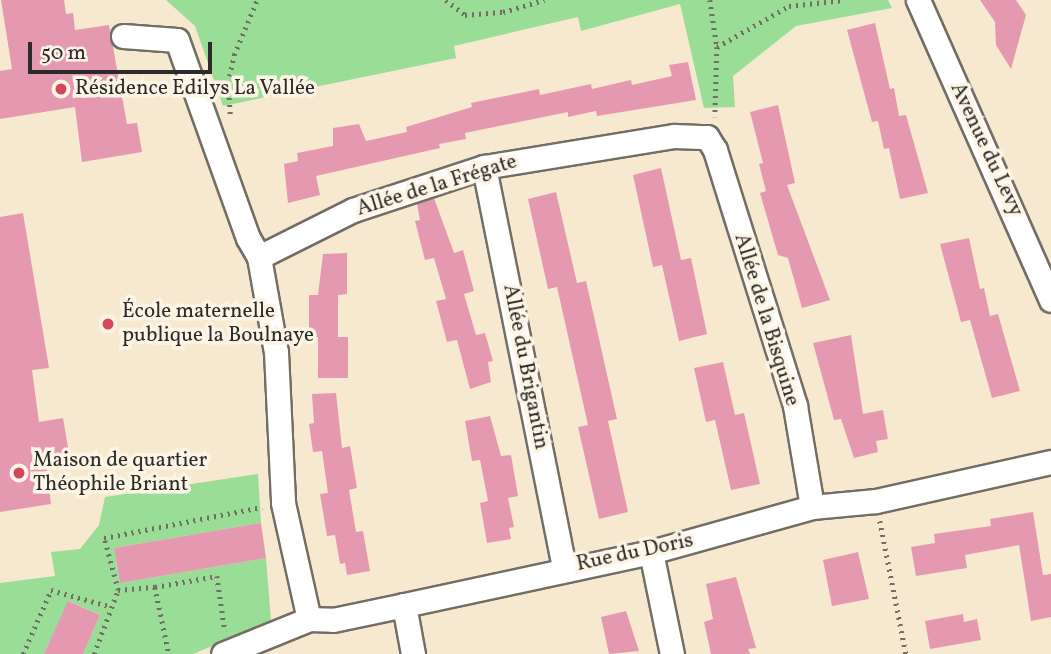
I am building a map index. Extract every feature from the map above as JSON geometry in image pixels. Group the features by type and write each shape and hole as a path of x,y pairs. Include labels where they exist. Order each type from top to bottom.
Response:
{"street":[{"name":"Avenue du Levy","path":"918,0 1051,300"},
{"path":"123,36 177,40 248,238 259,257 268,286 276,352 283,503 309,619"},
{"name":"Allée de la Frégate","path":"259,257 353,210 484,167 674,136 707,137"},
{"name":"Allée de la Bisquine","path":"707,137 715,150 795,407 812,507"},
{"name":"Allée du Brigantin","path":"484,167 564,568"},
{"name":"Rue du Doris","path":"225,653 309,619 333,620 404,605 564,568 651,552 812,507 876,501 1051,462"},
{"path":"651,552 672,654"},
{"path":"404,605 413,654"}],"path":[{"path":"229,124 228,83 234,55 257,0"},
{"path":"446,0 465,15 503,12 544,0"},
{"path":"707,137 718,109 717,47 710,0"},
{"path":"717,47 789,6 844,0"},
{"path":"876,501 906,654"},
{"path":"94,654 118,590 104,538 283,503"},
{"path":"118,590 155,587 218,576 225,653"},
{"path":"155,587 169,654"},
{"path":"23,654 51,590 112,607"}],"green space":[{"path":"166,0 888,0 892,8 796,26 733,76 735,107 704,108 680,4 581,31 578,17 454,46 456,58 223,106 195,26"},
{"path":"258,474 261,523 114,548 120,583 266,558 271,621 193,654 83,654 100,615 69,601 44,654 0,654 0,583 55,576 51,552 80,549 99,525 105,497"}],"building":[{"name":"Résidence Edilys La Vallée","path":"1,0 64,0 66,14 73,13 75,30 109,25 127,124 137,123 142,152 82,162 75,107 0,119 0,71 12,69"},
{"path":"980,0 1016,0 1026,15 1011,69 996,45 995,22"},
{"path":"875,23 890,89 894,88 899,116 906,115 928,193 900,199 889,148 884,149 878,121 872,122 847,30"},
{"path":"688,62 696,100 597,116 596,111 568,117 568,112 465,133 466,139 439,144 440,148 316,176 320,195 288,203 284,164 298,161 297,153 333,146 333,128 359,124 366,141 407,132 406,127 472,107 471,103 539,89 540,95 591,84 592,89 631,80 632,85 672,76 669,65"},
{"path":"778,105 795,183 787,185 830,300 802,308 788,258 778,255 760,193 766,191 759,164 763,163 750,112"},
{"path":"661,168 681,260 691,258 707,334 679,341 662,265 653,267 633,175"},
{"path":"556,192 577,283 586,281 617,419 608,421 628,512 599,519 578,427 588,425 557,287 548,289 528,199"},
{"path":"434,198 454,253 463,250 474,291 464,294 476,335 485,333 493,361 488,362 491,382 470,389 457,340 447,342 436,301 446,299 434,258 425,260 415,221 420,220 417,204"},
{"path":"23,213 49,368 32,370 39,422 63,418 70,459 46,463 51,504 0,512 0,217"},
{"path":"969,238 980,289 984,288 990,316 998,314 1020,391 992,398 970,320 961,322 940,244"},
{"path":"347,253 347,294 338,295 338,337 348,337 348,378 318,378 318,337 309,337 309,295 318,295 323,254"},
{"path":"851,335 863,414 883,410 888,439 876,441 878,452 854,458 841,419 834,420 813,343"},
{"path":"723,362 735,415 744,413 760,484 731,490 715,420 706,422 694,368"},
{"path":"336,393 342,448 350,446 357,488 349,490 356,532 363,531 370,571 347,575 345,563 340,564 335,535 327,536 320,494 328,493 322,451 313,452 309,424 314,423 312,394"},
{"path":"490,416 501,456 511,455 518,496 508,498 514,527 509,528 511,539 487,543 480,503 488,501 480,460 472,461 465,421"},
{"path":"1033,512 1043,575 1051,574 1051,617 1031,621 1019,545 965,555 967,568 916,576 911,547 935,543 934,534 991,526 990,519"},
{"path":"261,523 266,558 120,583 114,548"},
{"path":"858,552 869,599 832,606 823,560"},
{"path":"736,577 756,648 748,649 750,654 711,654 704,622 713,619 706,584"},
{"path":"68,601 100,615 83,654 44,654"},
{"path":"626,611 639,651 609,654 601,617"},
{"path":"963,614 964,622 977,619 981,640 930,649 925,621"}],"place":[{"name":"Résidence Edilys La Vallée","path":"61,89"},
{"name":"École maternelle publique la Boulnaye","path":"108,324"},
{"name":"Maison de quartier Théophile Briant","path":"19,473"}]}
